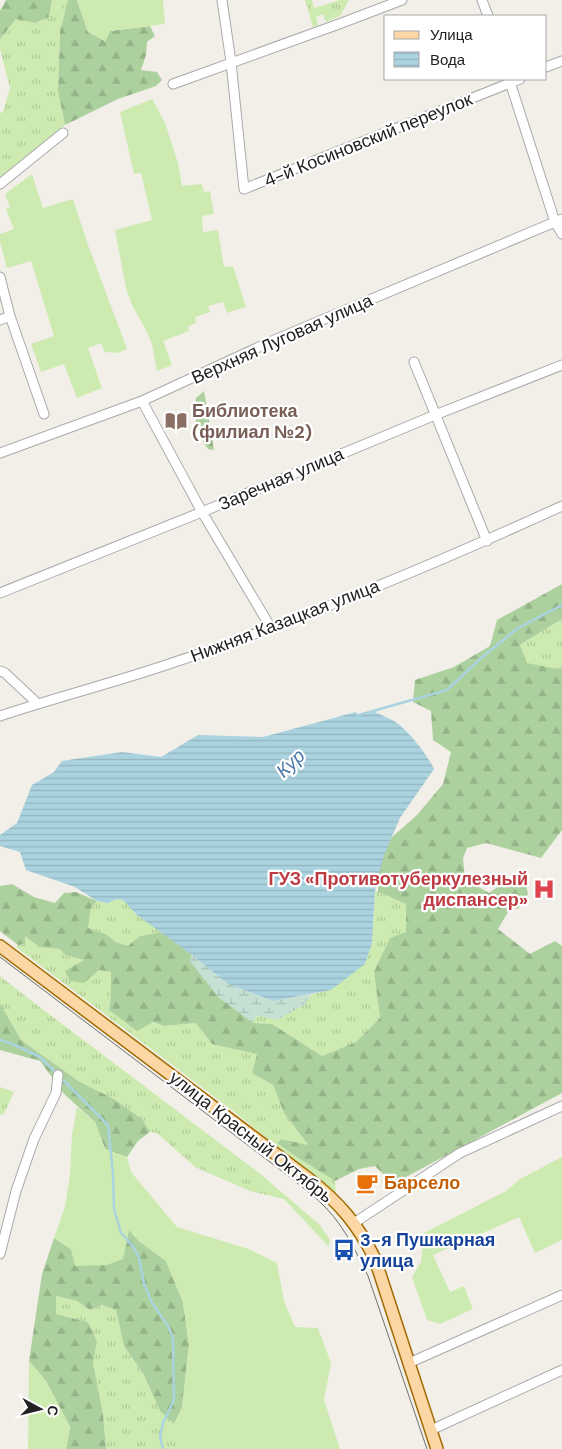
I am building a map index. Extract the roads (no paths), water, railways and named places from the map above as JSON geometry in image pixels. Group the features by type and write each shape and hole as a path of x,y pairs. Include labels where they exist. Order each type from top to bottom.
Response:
{"main road":[{"name":"улица Красный Октябрь","path":"0,946 315,1184 344,1210 362,1234 375,1259 437,1449"}],"street":[{"path":"222,0 231,62"},
{"path":"173,84 402,0"},
{"path":"482,0 488,15"},
{"path":"547,68 562,60"},
{"name":"4-й Косиновский переулок","path":"231,62 244,189 509,81"},
{"path":"509,81 559,220 562,234"},
{"path":"0,184 63,133"},
{"name":"Верхняя Луговая улица","path":"0,453 142,402 272,341 559,220"},
{"path":"0,277 10,316 44,414"},
{"path":"0,320 10,316"},
{"path":"414,362 486,541"},
{"name":"Заречная улица","path":"0,593 562,365"},
{"path":"142,402 202,512 271,628"},
{"name":"Нижняя Казацкая улица","path":"0,716 37,703 161,667 271,628 352,597 486,541 562,506"},
{"path":"0,671 6,673 37,703"},
{"path":"0,1254 16,1191 34,1140 56,1092 58,1075"},
{"path":"354,1223 460,1153 562,1106"},
{"path":"409,1363 562,1294"},
{"path":"431,1430 562,1370"}],"water":[{"path":"372,711 394,721 405,730 422,750 434,769 400,818 384,855 375,891 372,943 365,964 331,990 273,1001 228,984 137,915 123,900 117,899 108,903 97,901 75,887 26,870 20,852 0,846 0,835 17,823 32,785 54,772 62,761 122,752 161,757 198,735 263,737 356,712 359,715"}],"waterway":[{"name":"Кур","path":"357,716 447,690 479,660 518,628 562,605"},
{"path":"0,1040 40,1057 56,1073"},
{"path":"60,1077 108,1125 114,1209 121,1233 132,1245 139,1257 144,1284 152,1303 168,1326 173,1338 174,1400 163,1423 160,1437 163,1449"}],"tram line":[{"path":"0,957 291,1178 327,1209 350,1241 368,1276 427,1449"}],"place":[{"name":"Библиотека (филиал №2)","path":"176,421"},
{"name":"ГУЗ «Противотуберкулезный диспансер»","path":"544,889"},
{"name":"Барсело","path":"367,1183"},
{"name":"3-я Пушкарная улица","path":"344,1250"}]}
